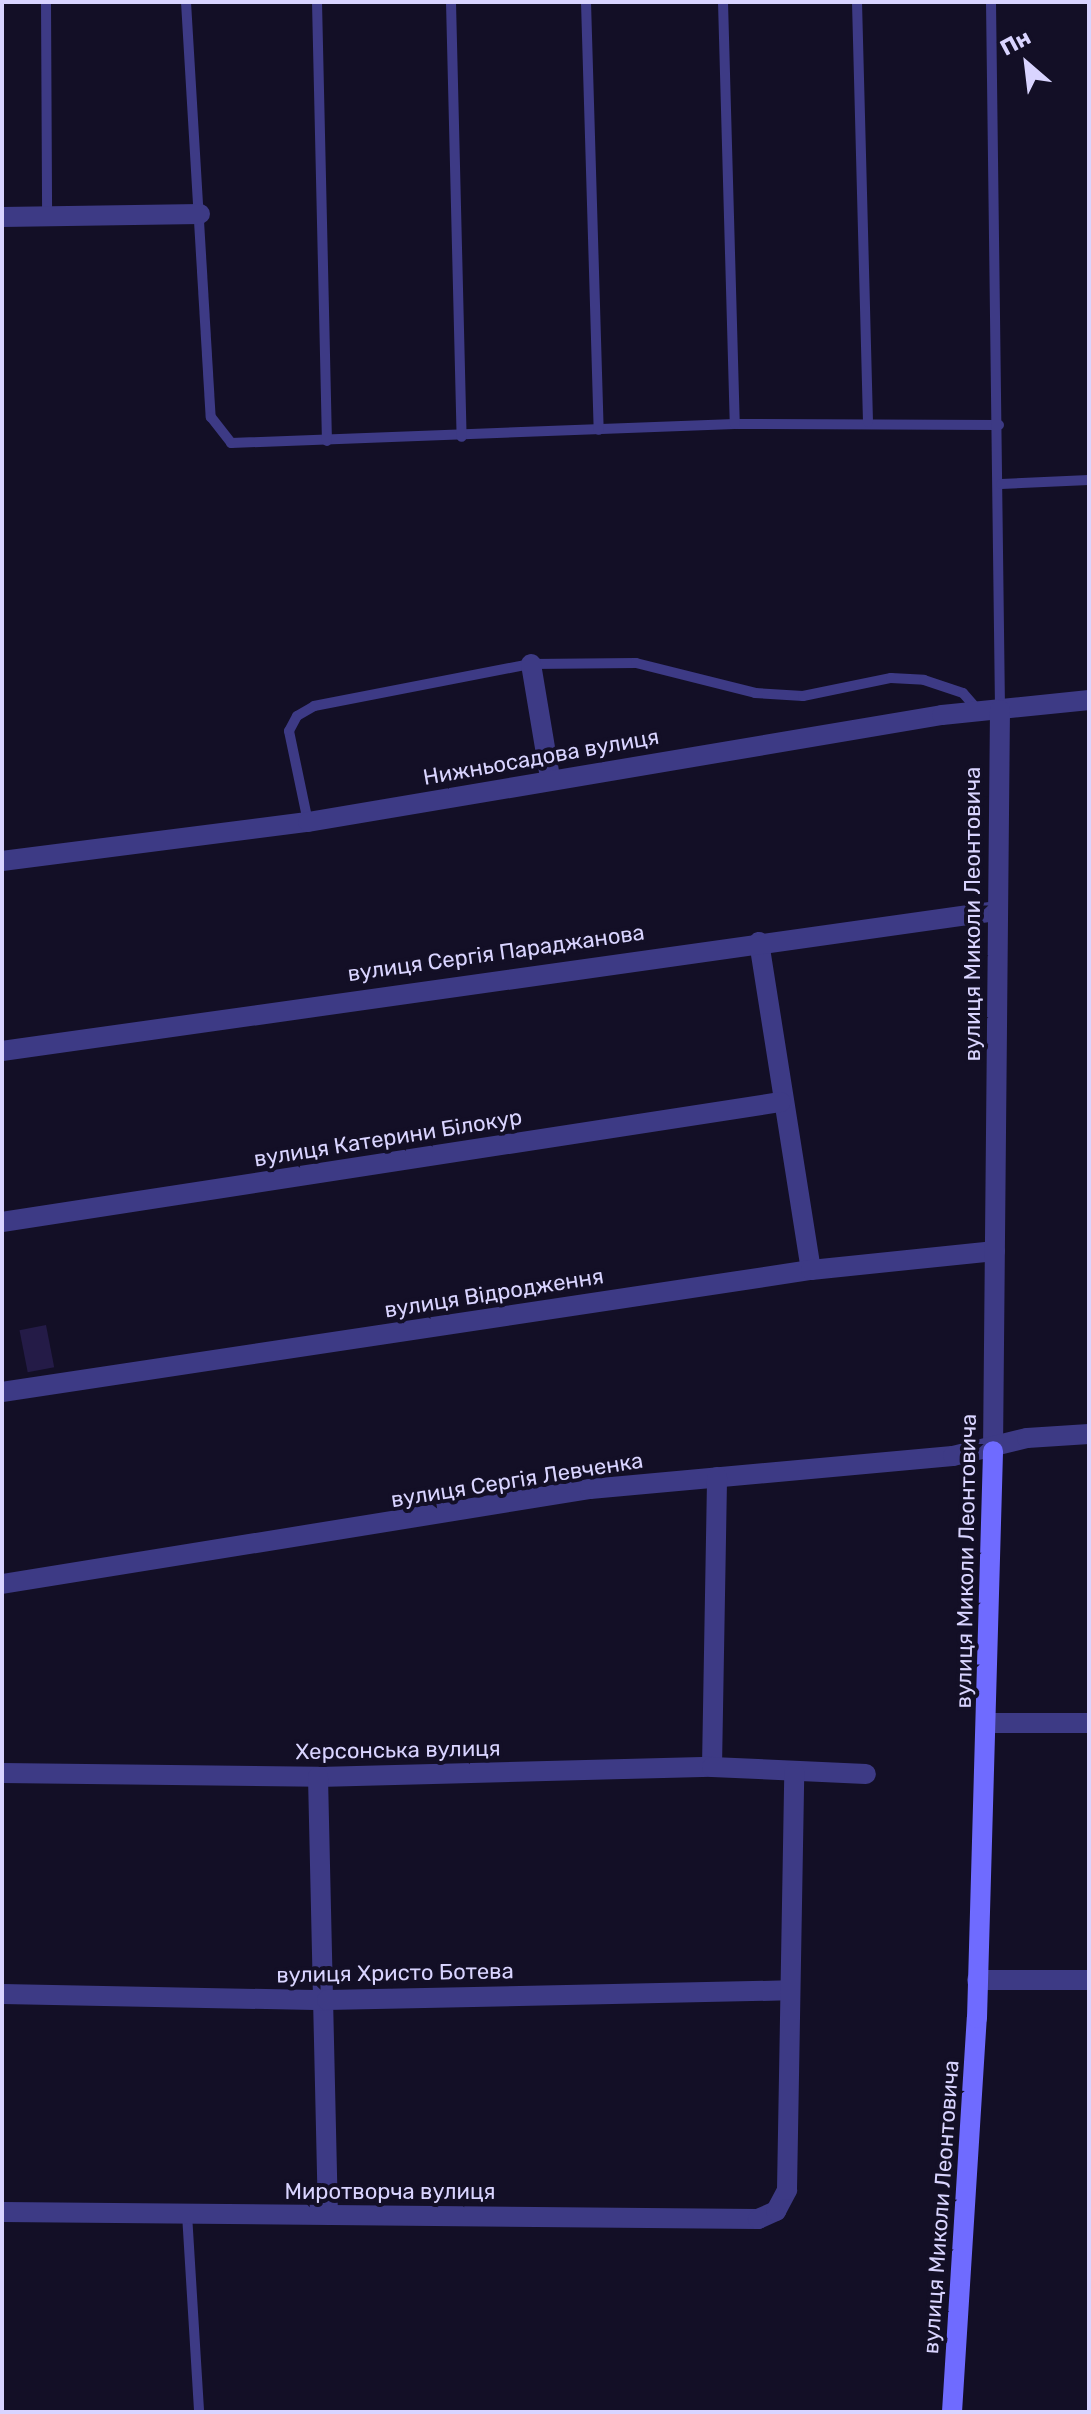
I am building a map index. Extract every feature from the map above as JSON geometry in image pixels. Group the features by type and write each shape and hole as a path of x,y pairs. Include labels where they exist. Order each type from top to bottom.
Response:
{"street":[{"path":"2,217 200,214"},
{"path":"531,664 550,778"},
{"name":"Нижньосадова вулиця","path":"2,861 308,822 550,778 979,712 1089,700"},
{"name":"вулиця Миколи Леонтовича","path":"952,2412 977,1980 987,1723 993,1451 1000,710"},
{"name":"вулиця Сергія Параджанова","path":"2,1051 759,942 997,911"},
{"path":"759,942 781,1102 811,1270"},
{"name":"вулиця Катерини Білокур","path":"2,1222 781,1102"},
{"name":"вулиця Відродження","path":"2,1392 811,1270 995,1251"},
{"name":"вулиця Сергія Левченка","path":"2,1584 590,1489 993,1451 1027,1438 1089,1434"},
{"path":"712,1767 717,1477"},
{"path":"987,1723 1089,1723"},
{"name":"Херсонська вулиця","path":"2,1773 318,1777 712,1767 866,1774"},
{"path":"788,1990 794,1772"},
{"path":"318,1777 327,2000 328,2215"},
{"path":"977,1980 1089,1980"},
{"name":"вулиця Христо Ботева","path":"2,1994 327,2000 788,1990"},
{"name":"Миротворча вулиця","path":"2,2212 758,2219 776,2211 787,2190 788,1990"}],"lane":[{"path":"46,2 47,216"},
{"path":"186,2 213,428 231,443 462,437 735,424 868,422 999,425"},
{"path":"317,2 327,441"},
{"path":"451,2 462,437"},
{"path":"586,2 599,430"},
{"path":"723,2 735,424"},
{"path":"857,2 868,422"},
{"path":"991,2 1001,484 1000,710"},
{"path":"1001,484 1089,480"},
{"path":"308,822 289,731 297,716 314,706 531,664 636,663 755,693 803,696 891,678 924,680 963,693 979,712"},
{"path":"187,2214 199,2412"}],"building":[{"path":"46,1325 54,1367 28,1372 19,1330"}]}
